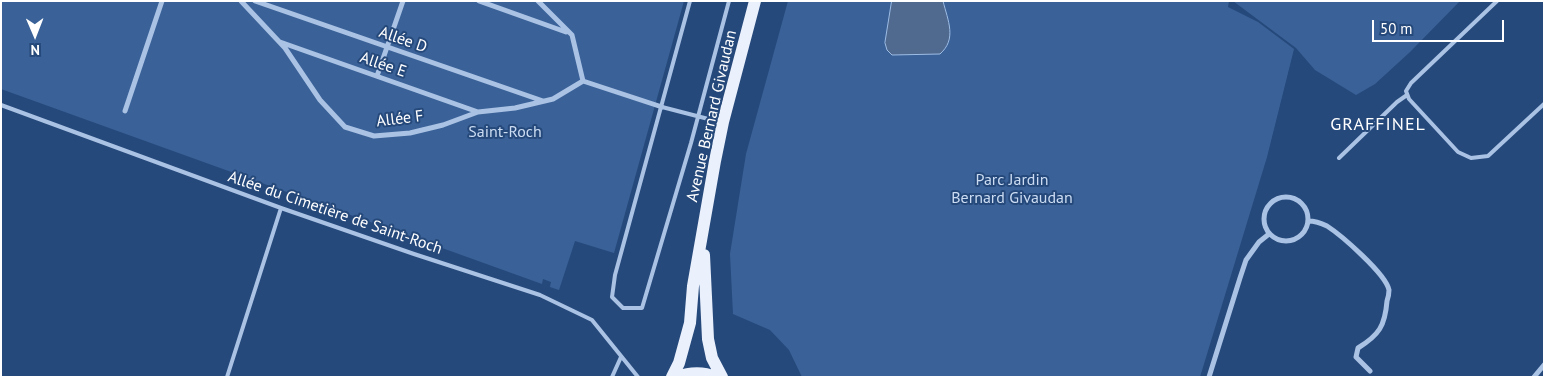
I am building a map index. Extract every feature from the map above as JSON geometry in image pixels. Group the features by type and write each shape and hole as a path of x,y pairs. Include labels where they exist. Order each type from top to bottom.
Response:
{"main road":[{"name":"Avenue Bernard Givaudan","path":"702,238 723,122 755,1"},
{"path":"672,377 679,363 690,323 693,286 702,238"},
{"path":"702,238 708,340 712,358 722,377"},
{"path":"678,377 683,374 698,373 715,377"}],"street":[{"path":"125,111 162,1"},
{"name":"Allée F","path":"241,1 285,48 320,100 346,127 374,136 410,133 442,125 478,112 515,108 553,99 584,81"},
{"name":"Allée D","path":"255,1 543,101"},
{"path":"376,76 403,1"},
{"path":"479,1 569,32"},
{"path":"538,1 572,36 584,81 662,107"},
{"name":"Allée E","path":"279,42 478,112"},
{"path":"1287,197 1296,199 1303,205 1307,212 1308,221 1306,229 1301,236 1284,242 1269,234 1264,218 1266,209 1271,202 1287,197"},
{"path":"1308,221 1325,226 1348,244 1372,266 1384,280 1389,290 1382,327 1368,342 1358,348 1356,356 1370,371"},
{"path":"1209,377 1246,260 1259,242 1269,234"},
{"path":"1534,377 1544,365"}],"lane":[{"path":"690,1 615,275 612,297 622,308 642,308 698,117 729,1"},
{"path":"1497,1 1411,83 1406,91 1407,95 1458,152 1470,158 1488,156 1544,104"},
{"path":"1339,158 1397,102 1407,95"},
{"name":"Allée du Cimetière de Saint-Roch","path":"1,105 281,208 540,295 592,320 638,377"},
{"path":"662,107 723,122"},
{"path":"227,377 281,208"},
{"path":"612,377 622,357"}],"green space":[{"name":"Saint-Roch","path":"1,1 684,1 614,253 575,241 559,290 550,287 551,282 543,279 542,284 1,89"},
{"name":"Parc Jardin Bernard Givaudan","path":"788,1 1229,1 1228,7 1258,22 1294,49 1267,157 1200,377 802,377 789,350 770,330 733,314 730,254 746,154"},
{"path":"1233,1 1460,1 1410,52 1375,84 1356,95 1315,70 1296,48"}],"shaded area":[{"path":"892,1 943,1 949,23 950,36 940,54 892,55 887,50 885,43"}],"district":[{"name":"GRAFFINEL","path":"1378,125"}]}
